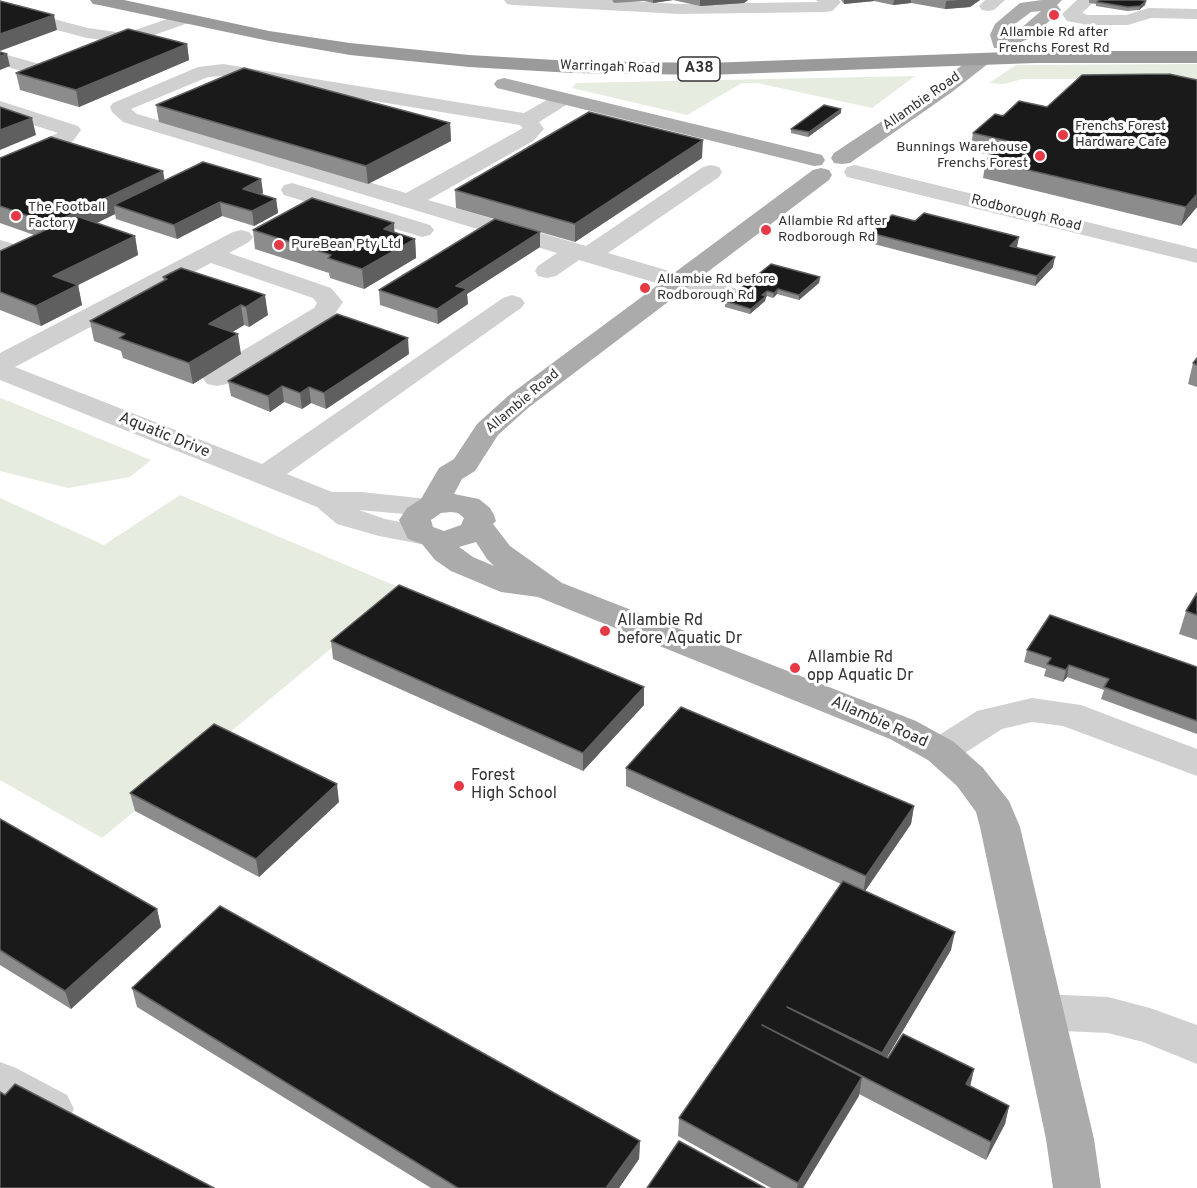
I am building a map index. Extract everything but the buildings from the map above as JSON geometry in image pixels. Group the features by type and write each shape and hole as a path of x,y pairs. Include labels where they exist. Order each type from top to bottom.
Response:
{"highway":[{"name":"Warringah Road","path":"99,0 269,36 350,49 469,61 573,67 708,69 982,59 1197,57"},
{"name":"Warringah Road","path":"159,0 285,25 379,39 504,50 709,56 1076,41 1197,42"},
{"name":"Allambie Road","path":"982,59 1001,44"},
{"path":"469,61 477,75 504,84"}],"main road":[{"path":"1001,44 999,35 1001,28 1013,16 1026,7 1050,3"},
{"name":"Allambie Road","path":"849,165 982,59"},
{"path":"504,84 818,167 837,177 849,165"},
{"name":"Allambie Road","path":"550,590 513,585 483,574 446,554 430,522 450,474 465,465 487,430 518,402 680,280 818,167"},
{"path":"430,522 444,540 464,536 473,517 471,474 465,465"},
{"name":"Allambie Road","path":"473,517 498,552 550,590 903,730 941,751 977,785 995,811 1070,1139 1077,1188"}],"street":[{"path":"513,0 680,9 768,4 826,6 832,2 825,0"},
{"path":"1087,0 1071,14 1073,17 1088,20 1128,20 1154,6 1197,14"},
{"path":"0,10 87,33 134,36"},
{"path":"0,59 44,71 182,19"},
{"path":"564,98 527,120 223,70 205,71 120,107 129,118 582,253 728,294"},
{"path":"0,107 71,130 66,137 0,168"},
{"path":"365,212 401,199 526,137 534,129 527,120"},
{"name":"Rodborough Road","path":"849,165 1197,256"},
{"path":"297,168 286,176 280,186 422,230"},
{"path":"548,271 582,253 711,172"},
{"path":"0,364 241,237"},
{"path":"0,247 6,249 0,252"},
{"path":"209,254 322,293 330,302 323,313 217,378"},
{"path":"264,477 512,303"},
{"name":"Aquatic Drive","path":"0,370 328,501 348,517 379,527 430,522"},
{"path":"941,751 990,720 1032,710 1068,714 1197,763"},
{"path":"1041,1012 1108,1015 1150,1026 1197,1045"},
{"path":"0,1082 92,1130"}],"shaded area":[{"path":"1197,64 1197,79 1022,79 1004,84 989,83 1016,65"},
{"path":"915,76 872,108 757,83 742,83 687,115 572,88 576,83"},
{"path":"0,398 151,460 130,477 68,488 0,471"},
{"path":"180,495 403,589 102,838 0,780 0,498 104,545"}],"place":[{"name":"Allambie Rd after Frenchs Forest Rd","path":"1054,15"},
{"name":"Frenchs Forest Hardware Cafe","path":"1063,135"},
{"name":"Bunnings Warehouse Frenchs Forest","path":"1040,156"},
{"name":"The Football Factory","path":"16,216"},
{"name":"Allambie Rd after Rodborough Rd","path":"766,230"},
{"name":"PureBean Pty Ltd","path":"279,245"},
{"name":"Allambie Rd before Rodborough Rd","path":"645,288"},
{"name":"Allambie Rd before Aquatic Dr","path":"605,631"},
{"name":"Allambie Rd opp Aquatic Dr","path":"795,668"},
{"name":"Forest High School","path":"459,786"}]}
